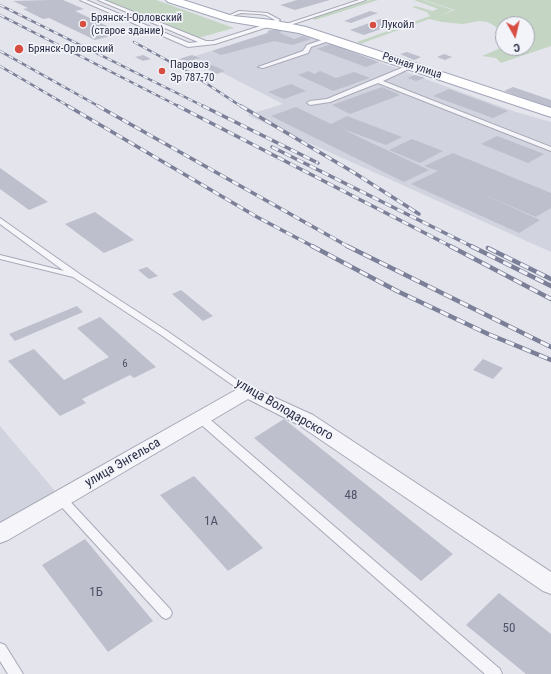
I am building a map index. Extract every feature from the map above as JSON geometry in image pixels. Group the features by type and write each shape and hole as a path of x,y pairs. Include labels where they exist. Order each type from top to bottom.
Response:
{"main road":[{"name":"Речная улица","path":"172,0 211,13 277,25 330,39 551,113"},
{"name":"Речная улица","path":"184,0 249,21"}],"street":[{"name":"улица Энгельса","path":"0,534 247,391"},
{"name":"улица Володарского","path":"247,391 306,420 551,584"}],"lane":[{"path":"82,0 188,45 213,43 364,0"},
{"path":"100,0 203,43 239,31 249,21"},
{"path":"232,15 246,12 267,14 278,20 277,25"},
{"path":"261,67 306,52 306,49 309,46 330,39"},
{"path":"310,103 328,101 411,66"},
{"path":"378,81 551,149"},
{"name":"улица Володарского","path":"0,220 78,277 164,333 247,391"},
{"path":"0,257 78,277"},
{"path":"201,418 495,674"},
{"path":"61,499 166,613"},
{"path":"0,648 16,674"}],"shaded area":[{"path":"269,30 296,32 516,112 551,122 551,252 247,115 283,104 192,57 267,33"},
{"path":"0,426 55,491 0,522"}],"green space":[{"path":"103,0 156,0 234,28 198,38"},
{"path":"370,0 378,0 315,20 311,18"},
{"path":"414,0 422,0 453,10 438,16 455,10 424,0 551,0 551,46 535,51 535,16 495,16 495,26 488,22 480,21 463,24 429,19 360,44 357,42 430,16 427,12 412,7 416,6 432,11 438,9"},
{"path":"495,50 495,56 522,56 501,63 496,58 482,56"}],"building":[{"name":"Брянск-I-Орловский (старое здание)","path":"63,0 84,9 75,11 122,33 95,40 49,18 43,19 23,9 28,8 13,1"},
{"path":"297,0 330,0 295,10 280,5"},
{"path":"370,11 378,13 351,23 344,21"},
{"path":"383,18 398,23 364,35 350,30"},
{"path":"280,30 280,33 294,39 303,36 311,39 292,45 274,41 221,55 212,51 268,33 268,31"},
{"path":"331,44 379,62 366,67 317,49"},
{"path":"407,52 421,57 414,60 400,54"},
{"path":"444,54 452,57 445,60 437,57"},
{"path":"143,55 151,59 143,61 135,57"},
{"path":"192,55 200,58 187,62 179,59"},
{"path":"212,65 225,71 217,74 204,67"},
{"path":"309,71 314,74 320,71 336,78 354,72 370,78 333,91 298,75"},
{"path":"415,75 425,78 416,81 407,78"},
{"path":"291,84 306,91 284,99 268,92"},
{"path":"382,87 400,95 350,114 332,105"},
{"path":"513,87 551,100 551,108 504,91"},
{"path":"449,89 508,111 493,118 433,96"},
{"path":"296,107 331,124 347,116 402,137 386,145 340,128 429,170 404,182 271,116"},
{"path":"497,136 544,154 528,163 481,144"},
{"path":"412,139 443,151 420,163 389,150"},
{"path":"453,153 551,193 551,208 536,217 480,193 540,220 519,233 411,184 438,171 424,166"},
{"path":"0,168 48,202 29,210 0,189"},
{"path":"95,212 134,240 104,253 65,224"},
{"path":"147,267 158,276 149,279 138,270"},
{"path":"181,290 213,316 203,321 172,294"},
{"path":"77,306 83,312 15,341 9,334"},
{"path":"100,317 156,367 134,378 130,375 82,399 86,403 60,416 8,361 34,349 64,380 109,357 77,328"},
{"path":"483,359 503,368 493,379 473,370"},
{"path":"284,419 453,554 421,581 254,438"},
{"path":"194,476 263,548 228,571 160,495"},
{"path":"85,539 153,621 108,652 42,565"},
{"path":"499,593 551,634 551,674 526,674 466,625"}],"railway":[{"path":"0,5 205,107"},
{"path":"0,15 180,107"},
{"path":"134,42 192,74 242,107"},
{"path":"0,51 100,107"},
{"path":"0,66 70,107"},
{"path":"68,106 257,217 314,247"},
{"path":"98,106 349,247"},
{"path":"178,106 452,247"},
{"path":"203,106 318,163"},
{"path":"241,106 353,172 419,214"},
{"path":"272,147 473,247"},
{"path":"312,246 397,291 488,334 551,360"},
{"path":"450,246 551,299"},
{"path":"349,247 551,347"},
{"path":"473,247 551,286"},
{"path":"488,248 551,279"}],"place":[{"name":"Брянск-I-Орловский (старое здание)","path":"83,24"},
{"name":"Лукойл","path":"373,25"},
{"name":"Брянск-Орловский","path":"19,49"},
{"name":"Паровоз Эр 787-70","path":"162,71"}]}
